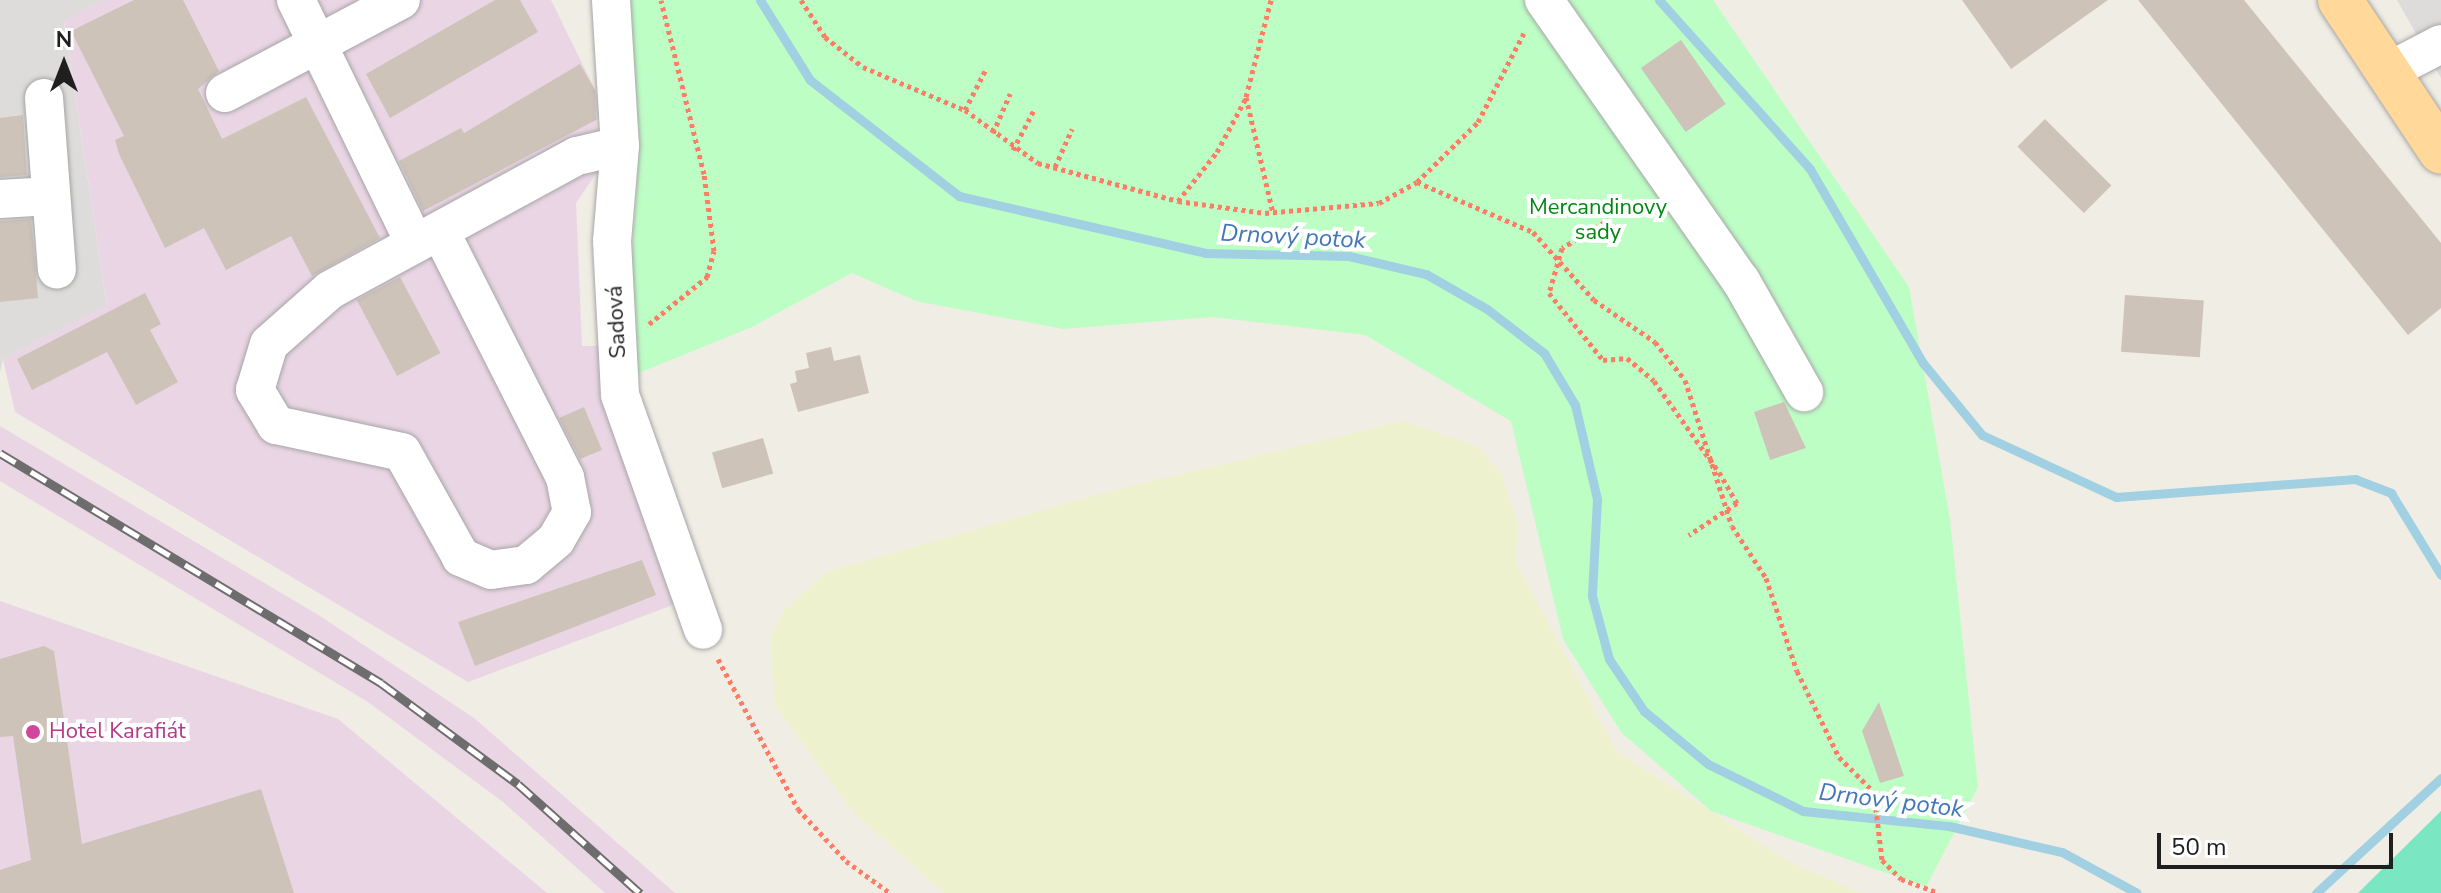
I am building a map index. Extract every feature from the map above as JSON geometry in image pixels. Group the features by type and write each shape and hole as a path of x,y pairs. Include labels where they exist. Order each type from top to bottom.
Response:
{"main road":[{"path":"2340,0 2391,70 2441,152"}],"street":[{"path":"296,0 317,45 427,238 565,477 572,512 556,540 526,565 491,570 461,557 402,452 276,425 255,390 269,344 330,290 427,238 577,156 620,146"},
{"path":"225,93 401,0"},
{"name":"Sadová","path":"611,0 620,146 612,241 620,395 703,630"},
{"path":"1535,14 1741,281 1804,392"},
{"path":"2391,70 2441,44"},
{"path":"44,98 57,270"},
{"path":"0,199 51,196"}],"path":[{"path":"618,343 681,303 707,277 714,251 704,174 661,0"},
{"path":"801,0 825,37 863,67 965,110 1013,150 1055,167 1178,201 1273,213 1379,203 1417,182 1486,111 1535,14"},
{"path":"1178,201 1217,152 1246,97 1271,0"},
{"path":"965,110 986,69"},
{"path":"993,133 1010,94"},
{"path":"1246,97 1273,213"},
{"path":"1013,150 1034,110"},
{"path":"1055,167 1072,129"},
{"path":"1417,182 1533,232 1594,300 1655,342 1685,380 1732,526 1766,578 1797,671 1839,757 1878,803 1885,866 1939,893"},
{"path":"1605,222 1562,248 1549,293 1603,360 1627,358 1654,381 1719,472 1737,503 1689,535"},
{"path":"703,630 798,809 846,861 890,893"}],"shaded area":[{"path":"0,0 103,0 64,22 107,306 3,359 0,372"},
{"path":"103,0 551,0 607,114 595,121 604,162 576,203 582,346 602,346 678,603 468,682 15,412 3,359 107,305 64,21"},
{"path":"2397,0 2441,0 2441,78"},
{"path":"0,426 320,616 474,718 675,893 605,893 503,802 368,702 0,481"},
{"path":"0,601 338,719 547,893 0,893"}],"green space":[{"name":"Mercandinovy sady","path":"626,0 1713,0 1909,287 1950,519 1978,787 1926,887 1711,811 1621,732 1563,639 1511,421 1365,335 1212,317 1063,329 916,301 852,273 752,327 624,379 637,183"},
{"path":"1403,421 1478,447 1502,475 1518,525 1515,561 1617,752 1793,864 1862,893 944,893 854,813 775,706 770,639 784,610 827,572 1107,492"},
{"path":"2441,811 2441,893 2358,893"}],"building":[{"path":"134,0 183,0 219,71 198,89 222,139 306,97 380,238 312,276 291,236 226,270 204,228 165,248 119,154 115,140 124,136 71,31"},
{"path":"495,0 520,0 538,32 390,118 366,74"},
{"path":"1962,0 2108,0 2011,69"},
{"path":"2138,0 2244,0 2441,243 2441,308 2408,335"},
{"path":"1681,40 1726,104 1686,132 1641,68"},
{"path":"580,64 595,90 596,120 423,211 399,161 461,128 464,133"},
{"path":"23,115 27,175 0,177 0,118"},
{"path":"2045,119 2111,185 2084,213 2017,147"},
{"path":"31,219 38,298 0,302 0,221"},
{"path":"400,277 440,353 397,376 357,300"},
{"path":"145,293 161,324 150,330 178,382 136,405 107,352 32,390 17,359"},
{"path":"2125,295 2204,301 2200,357 2121,352"},
{"path":"831,347 834,361 860,355 869,393 798,412 790,384 797,382 795,371 809,368 806,353"},
{"path":"1784,402 1806,448 1770,460 1754,412"},
{"path":"584,407 602,450 580,459 559,418"},
{"path":"763,438 773,474 722,488 712,453"},
{"path":"642,560 656,595 475,666 458,622"},
{"path":"44,646 54,651 82,844 261,789 294,893 0,893 0,870 31,860 13,736 0,737 0,659"},
{"path":"1879,702 1904,776 1880,783 1862,731"}],"waterway":[{"name":"Drnový potok","path":"760,0 810,80 959,196 1205,253 1349,256 1426,274 1487,309 1544,353 1575,405 1597,499 1592,596 1609,659 1644,711 1708,764 1803,811 1949,826 2062,852 2137,893"},
{"path":"1659,0 1810,169 1923,363 1982,435 2116,497 2355,479 2391,493 2441,575"},
{"path":"2316,893 2441,778"}],"railway":[{"path":"0,453 381,683 518,784 640,893"}],"place":[{"name":"Hotel Karafiát","path":"33,732"}]}
